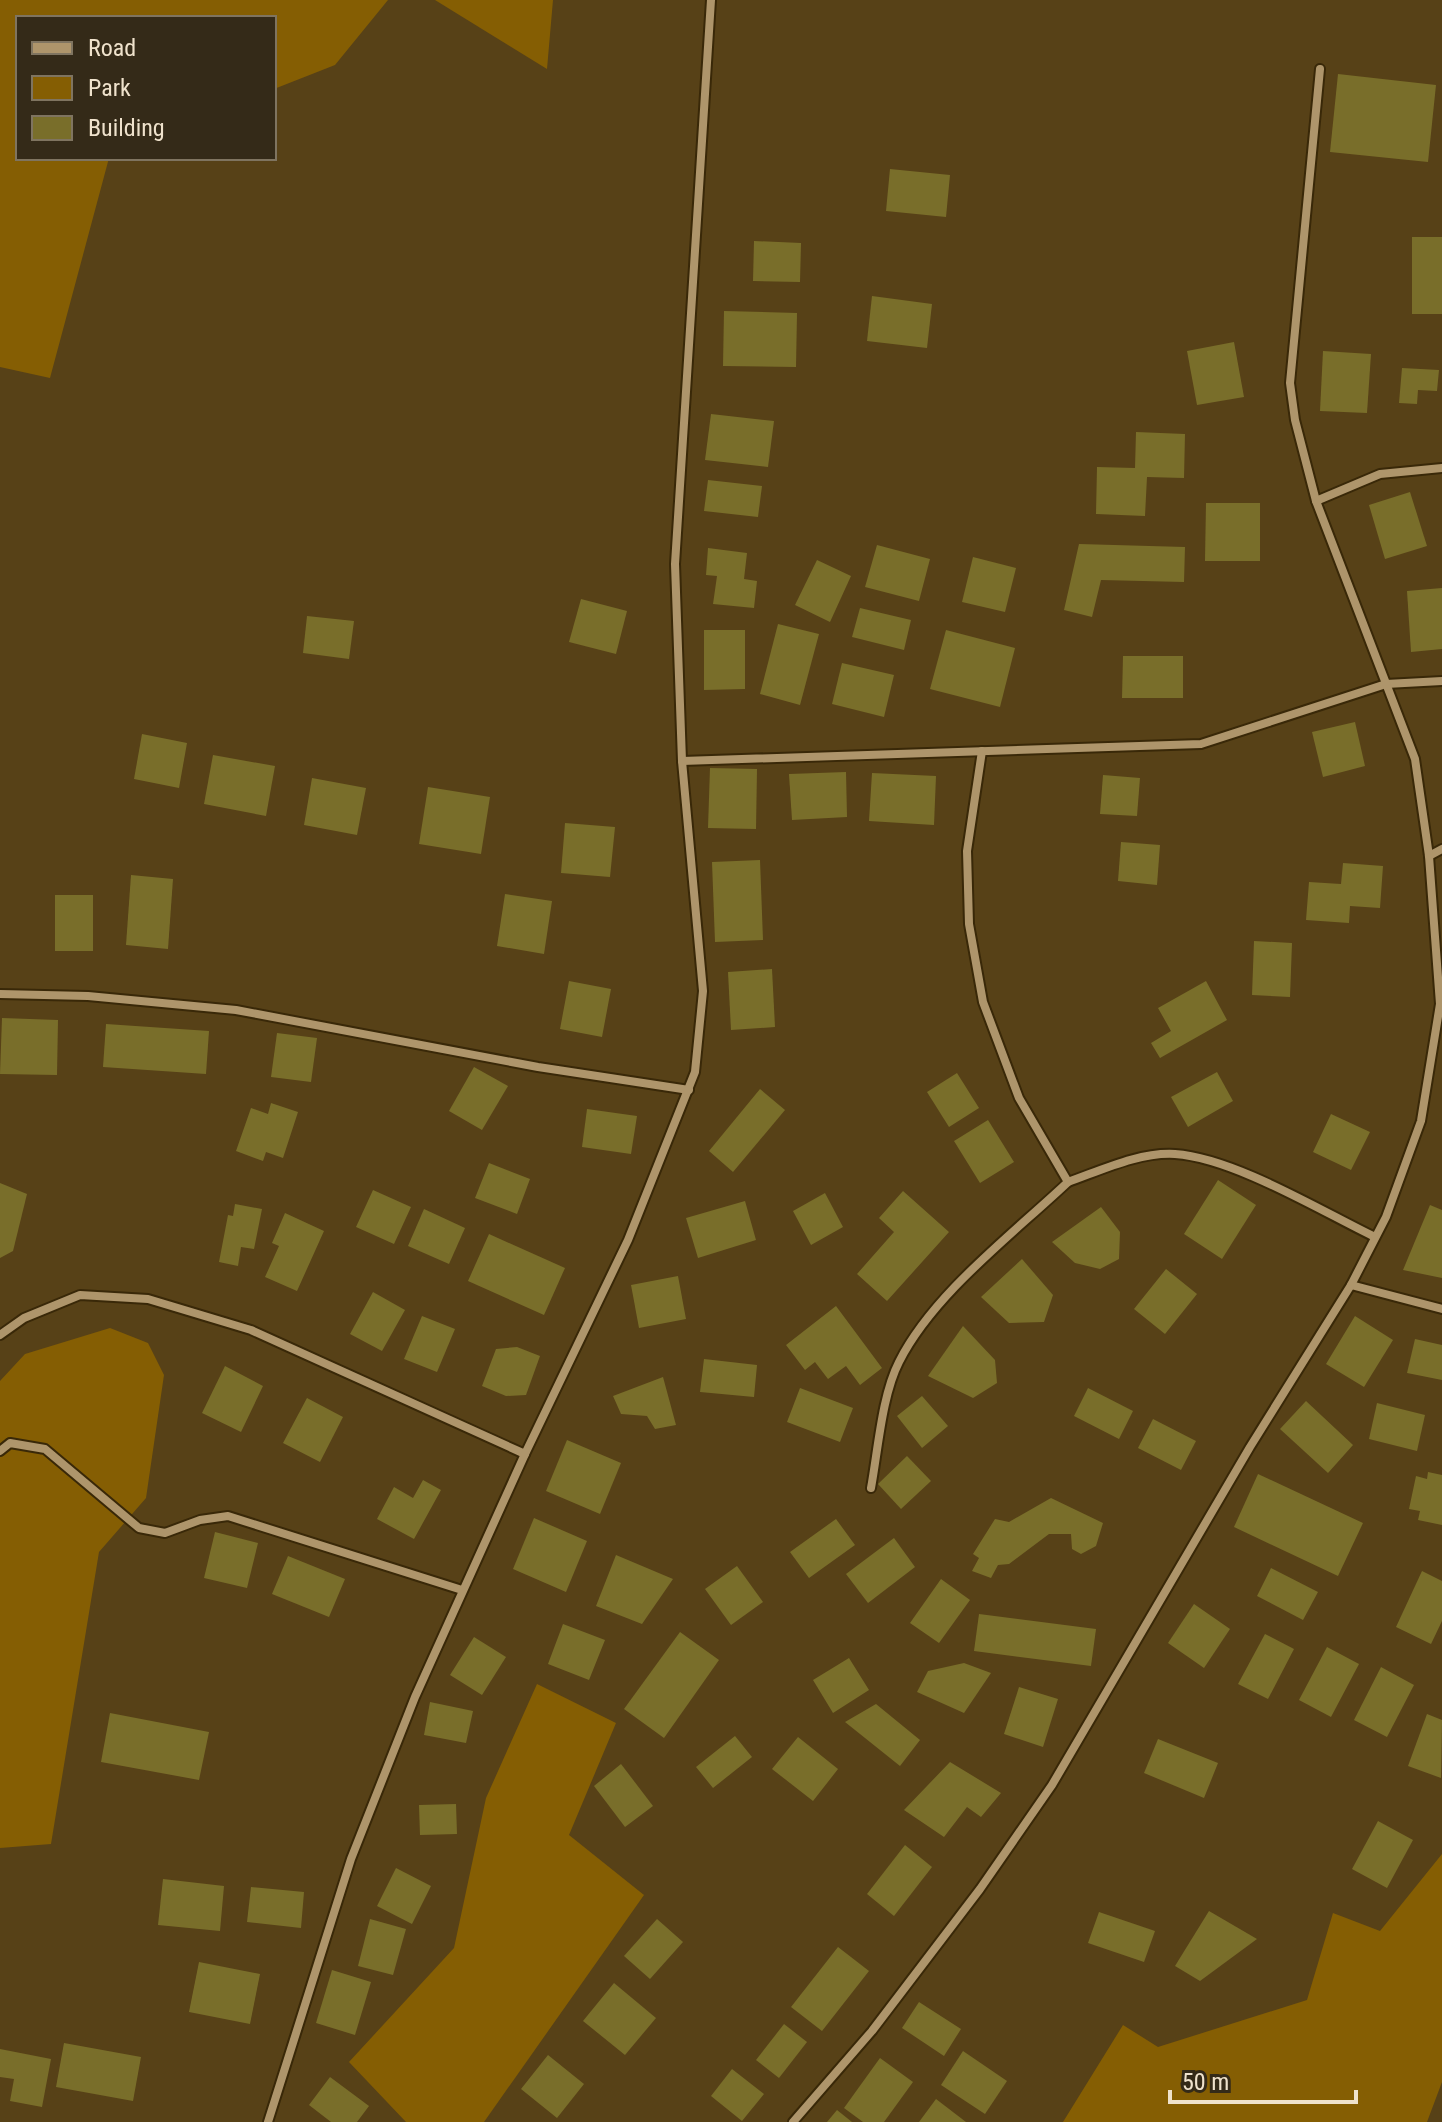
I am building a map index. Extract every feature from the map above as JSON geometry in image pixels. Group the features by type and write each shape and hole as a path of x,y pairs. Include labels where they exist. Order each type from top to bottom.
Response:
{"street":[{"path":"268,2122 351,1859 462,1590 628,1240 695,1072 703,991 682,761 675,564 711,0"},
{"path":"793,2122 872,2031 980,1889 1052,1785 1250,1447 1351,1285 1375,1237 1421,1121 1440,1004 1429,856 1415,759 1316,501 1295,420 1290,383 1320,69"},
{"path":"1316,501 1380,474 1442,468"},
{"path":"682,761 1201,744 1386,684 1442,681"},
{"path":"982,751 967,851 969,924 983,1002 1019,1098 1068,1182"},
{"path":"1429,856 1442,849"},
{"path":"0,994 88,996 236,1010 538,1067 689,1090"},
{"path":"871,1488 881,1428 899,1363 939,1305 1068,1182 1137,1158 1175,1154 1224,1165 1375,1237"},
{"path":"1351,1285 1442,1309"},
{"path":"0,1335 24,1318 80,1295 148,1299 251,1330 525,1454"},
{"path":"0,1451 10,1443 45,1449 139,1528 165,1533 200,1520 228,1516 462,1590"}],"green space":[{"path":"0,0 388,0 335,65 276,88 276,16 16,16 16,160 108,160 50,378 0,367"},
{"path":"435,0 553,0 547,69"},
{"path":"110,1328 148,1343 164,1375 146,1498 99,1552 51,1844 0,1848 0,1381 25,1354"},
{"path":"537,1684 616,1723 569,1835 644,1895 484,2122 406,2122 349,2062 454,1948 486,1798"},
{"path":"1442,1854 1442,2082 1427,2122 1063,2122 1123,2025 1158,2047 1307,2000 1333,1913 1380,1931"}],"building":[{"path":"1338,74 1436,85 1428,162 1330,152"},
{"path":"890,169 950,175 946,217 886,211"},
{"path":"1412,237 1442,237 1442,314 1412,314"},
{"path":"754,241 801,243 800,282 753,281"},
{"path":"872,296 932,304 927,348 867,341"},
{"path":"724,311 797,313 796,367 723,366"},
{"path":"1234,342 1244,397 1197,405 1187,351"},
{"path":"1323,351 1371,354 1367,413 1320,411"},
{"path":"1402,368 1439,370 1437,391 1418,390 1417,404 1399,403"},
{"path":"711,414 774,421 768,467 705,460"},
{"path":"1136,432 1185,434 1184,478 1147,477 1145,516 1096,514 1097,467 1135,468"},
{"path":"708,480 762,486 758,517 704,511"},
{"path":"1410,492 1427,546 1385,559 1369,505"},
{"path":"1206,503 1260,503 1260,561 1205,561"},
{"path":"1079,544 1185,547 1184,582 1101,580 1092,617 1064,610"},
{"path":"877,545 930,559 919,601 865,587"},
{"path":"708,548 747,553 744,579 757,581 754,608 713,604 717,576 706,575"},
{"path":"973,557 1016,568 1005,612 962,602"},
{"path":"817,560 851,576 830,622 795,605"},
{"path":"1442,588 1442,649 1411,652 1407,591"},
{"path":"581,599 627,611 616,654 569,642"},
{"path":"860,608 911,620 904,650 852,637"},
{"path":"307,616 354,621 349,659 303,653"},
{"path":"778,624 819,634 800,705 760,694"},
{"path":"704,630 745,630 745,689 704,690"},
{"path":"946,630 1015,648 1000,707 930,689"},
{"path":"1123,656 1183,656 1183,698 1122,698"},
{"path":"842,663 894,675 884,717 832,704"},
{"path":"1355,722 1365,766 1323,777 1312,732"},
{"path":"142,734 187,743 179,788 134,779"},
{"path":"213,755 275,766 266,816 204,804"},
{"path":"710,768 757,769 756,829 708,828"},
{"path":"846,772 847,817 792,820 789,774"},
{"path":"872,773 936,776 934,825 869,821"},
{"path":"1103,775 1140,778 1137,816 1100,814"},
{"path":"312,778 366,788 357,835 304,825"},
{"path":"428,787 490,797 481,854 419,844"},
{"path":"565,823 615,827 610,877 561,873"},
{"path":"1121,842 1160,845 1157,885 1118,881"},
{"path":"760,860 763,940 715,942 712,862"},
{"path":"1343,863 1383,866 1380,908 1350,906 1349,923 1306,920 1309,882 1341,884"},
{"path":"131,875 173,879 168,949 126,945"},
{"path":"505,894 552,901 544,954 497,946"},
{"path":"55,895 93,895 93,951 55,951"},
{"path":"1254,941 1292,943 1290,997 1252,995"},
{"path":"772,969 775,1027 731,1030 728,972"},
{"path":"569,981 611,989 602,1037 560,1029"},
{"path":"1206,981 1227,1020 1160,1058 1151,1043 1171,1031 1158,1008"},
{"path":"2,1018 58,1020 57,1075 0,1074"},
{"path":"106,1024 209,1031 206,1074 103,1067"},
{"path":"277,1033 317,1038 311,1082 271,1077"},
{"path":"474,1067 508,1086 482,1130 449,1111"},
{"path":"1217,1072 1233,1101 1188,1127 1171,1097"},
{"path":"957,1073 979,1108 949,1127 927,1092"},
{"path":"760,1089 785,1110 733,1172 709,1151"},
{"path":"271,1103 298,1112 283,1158 266,1152 263,1161 236,1151 251,1108 268,1114"},
{"path":"587,1109 637,1116 631,1154 582,1147"},
{"path":"1331,1114 1370,1132 1351,1170 1313,1152"},
{"path":"988,1120 1014,1162 980,1183 954,1141"},
{"path":"489,1163 530,1179 517,1214 475,1198"},
{"path":"1218,1180 1256,1205 1222,1259 1184,1234"},
{"path":"0,1183 27,1194 13,1251 0,1258"},
{"path":"373,1190 411,1207 394,1244 356,1227"},
{"path":"903,1191 949,1232 887,1301 857,1274 894,1232 879,1218"},
{"path":"825,1193 843,1227 811,1245 793,1211"},
{"path":"745,1201 756,1240 698,1258 686,1218"},
{"path":"235,1204 262,1209 254,1249 241,1247 238,1266 219,1262 228,1215 233,1216"},
{"path":"1430,1205 1442,1210 1442,1278 1403,1270"},
{"path":"1101,1207 1120,1232 1119,1259 1100,1269 1075,1263 1052,1242"},
{"path":"424,1209 465,1228 449,1264 408,1246"},
{"path":"285,1213 324,1231 297,1291 265,1277 279,1246 272,1243"},
{"path":"489,1234 565,1268 544,1315 468,1281"},
{"path":"1022,1259 1053,1295 1044,1322 1009,1323 981,1297"},
{"path":"1166,1269 1197,1294 1165,1334 1134,1309"},
{"path":"678,1276 686,1319 639,1328 631,1285"},
{"path":"373,1292 405,1310 382,1351 350,1334"},
{"path":"836,1306 882,1368 860,1385 846,1366 828,1379 815,1362 805,1370 786,1345"},
{"path":"422,1316 455,1329 437,1372 404,1359"},
{"path":"1355,1316 1393,1340 1364,1387 1326,1364"},
{"path":"963,1326 995,1360 997,1383 973,1398 928,1376"},
{"path":"1415,1339 1442,1345 1442,1380 1407,1373"},
{"path":"517,1347 540,1356 526,1395 506,1396 482,1386 496,1349"},
{"path":"704,1359 757,1365 754,1397 700,1392"},
{"path":"225,1366 263,1386 241,1432 202,1413"},
{"path":"663,1377 676,1425 655,1429 647,1416 621,1414 613,1396"},
{"path":"800,1388 853,1408 840,1442 787,1422"},
{"path":"1088,1388 1133,1411 1119,1439 1074,1416"},
{"path":"922,1396 948,1426 922,1448 897,1416"},
{"path":"307,1398 343,1417 320,1462 283,1443"},
{"path":"1306,1401 1353,1445 1328,1473 1280,1429"},
{"path":"1377,1403 1425,1415 1417,1451 1369,1439"},
{"path":"1153,1419 1196,1441 1181,1470 1138,1448"},
{"path":"567,1440 621,1463 600,1514 546,1491"},
{"path":"907,1456 931,1481 901,1509 878,1484"},
{"path":"1428,1472 1442,1475 1442,1525 1418,1520 1420,1511 1409,1509 1416,1476 1427,1479"},
{"path":"1258,1474 1363,1523 1338,1576 1234,1527"},
{"path":"423,1480 441,1490 414,1539 377,1519 394,1487 413,1498"},
{"path":"1051,1498 1103,1523 1096,1546 1081,1554 1072,1549 1071,1534 1049,1534 1009,1564 998,1565 991,1578 972,1571 979,1558 973,1554 995,1519 1009,1522"},
{"path":"534,1518 587,1541 566,1592 513,1569"},
{"path":"836,1519 855,1545 809,1578 790,1552"},
{"path":"215,1532 258,1543 247,1588 204,1578"},
{"path":"894,1538 915,1567 868,1603 846,1574"},
{"path":"616,1555 673,1579 642,1624 596,1606"},
{"path":"288,1556 345,1579 329,1617 272,1594"},
{"path":"737,1566 763,1602 731,1625 705,1589"},
{"path":"1271,1568 1318,1592 1303,1620 1257,1596"},
{"path":"1422,1571 1442,1581 1442,1621 1431,1644 1396,1627"},
{"path":"941,1579 970,1600 939,1643 910,1623"},
{"path":"1194,1604 1230,1629 1204,1668 1168,1643"},
{"path":"979,1614 1096,1629 1091,1666 974,1651"},
{"path":"563,1624 605,1640 589,1680 548,1664"},
{"path":"680,1632 719,1660 664,1738 624,1709"},
{"path":"1265,1634 1294,1649 1268,1699 1238,1684"},
{"path":"474,1637 506,1657 482,1695 450,1675"},
{"path":"1327,1647 1359,1664 1331,1717 1299,1700"},
{"path":"849,1658 869,1690 833,1713 813,1680"},
{"path":"964,1663 991,1673 964,1713 917,1692 928,1671"},
{"path":"1381,1667 1414,1685 1387,1737 1354,1720"},
{"path":"1019,1687 1058,1699 1043,1747 1004,1734"},
{"path":"430,1702 473,1711 466,1743 424,1735"},
{"path":"876,1704 920,1740 900,1766 845,1722"},
{"path":"110,1713 209,1732 199,1780 101,1762"},
{"path":"1427,1714 1442,1720 1441,1778 1408,1766"},
{"path":"735,1736 752,1757 713,1788 696,1767"},
{"path":"798,1737 838,1769 813,1801 772,1769"},
{"path":"1158,1739 1218,1763 1204,1798 1144,1773"},
{"path":"950,1762 1001,1793 981,1817 967,1807 944,1837 904,1810"},
{"path":"621,1764 653,1806 625,1827 594,1786"},
{"path":"456,1804 457,1834 420,1835 419,1805"},
{"path":"1378,1821 1413,1840 1387,1888 1352,1869"},
{"path":"905,1845 932,1867 894,1916 867,1894"},
{"path":"396,1868 431,1886 412,1924 377,1906"},
{"path":"163,1879 224,1886 220,1931 158,1925"},
{"path":"251,1887 304,1892 301,1928 247,1922"},
{"path":"1209,1911 1257,1939 1200,1981 1175,1966"},
{"path":"1099,1912 1155,1931 1144,1962 1088,1943"},
{"path":"370,1919 406,1929 393,1975 358,1966"},
{"path":"657,1919 683,1942 650,1979 624,1956"},
{"path":"838,1947 869,1971 822,2031 791,2007"},
{"path":"199,1962 260,1974 250,2024 189,2012"},
{"path":"332,1970 371,1982 355,2035 316,2023"},
{"path":"614,1983 656,2018 625,2055 583,2021"},
{"path":"919,2002 961,2029 944,2056 902,2028"},
{"path":"784,2024 807,2042 779,2078 756,2060"},
{"path":"64,2043 141,2057 133,2101 56,2087"},
{"path":"0,2049 51,2059 42,2107 10,2101 14,2079 0,2077"},
{"path":"963,2051 1007,2081 985,2114 941,2085"},
{"path":"548,2055 584,2084 557,2118 521,2089"},
{"path":"880,2058 913,2082 884,2122 863,2122 844,2108"},
{"path":"732,2069 764,2094 742,2121 711,2096"},
{"path":"330,2077 369,2106 357,2122 331,2122 309,2105"},
{"path":"936,2099 966,2122 919,2122"},
{"path":"837,2110 852,2122 827,2122"}]}
